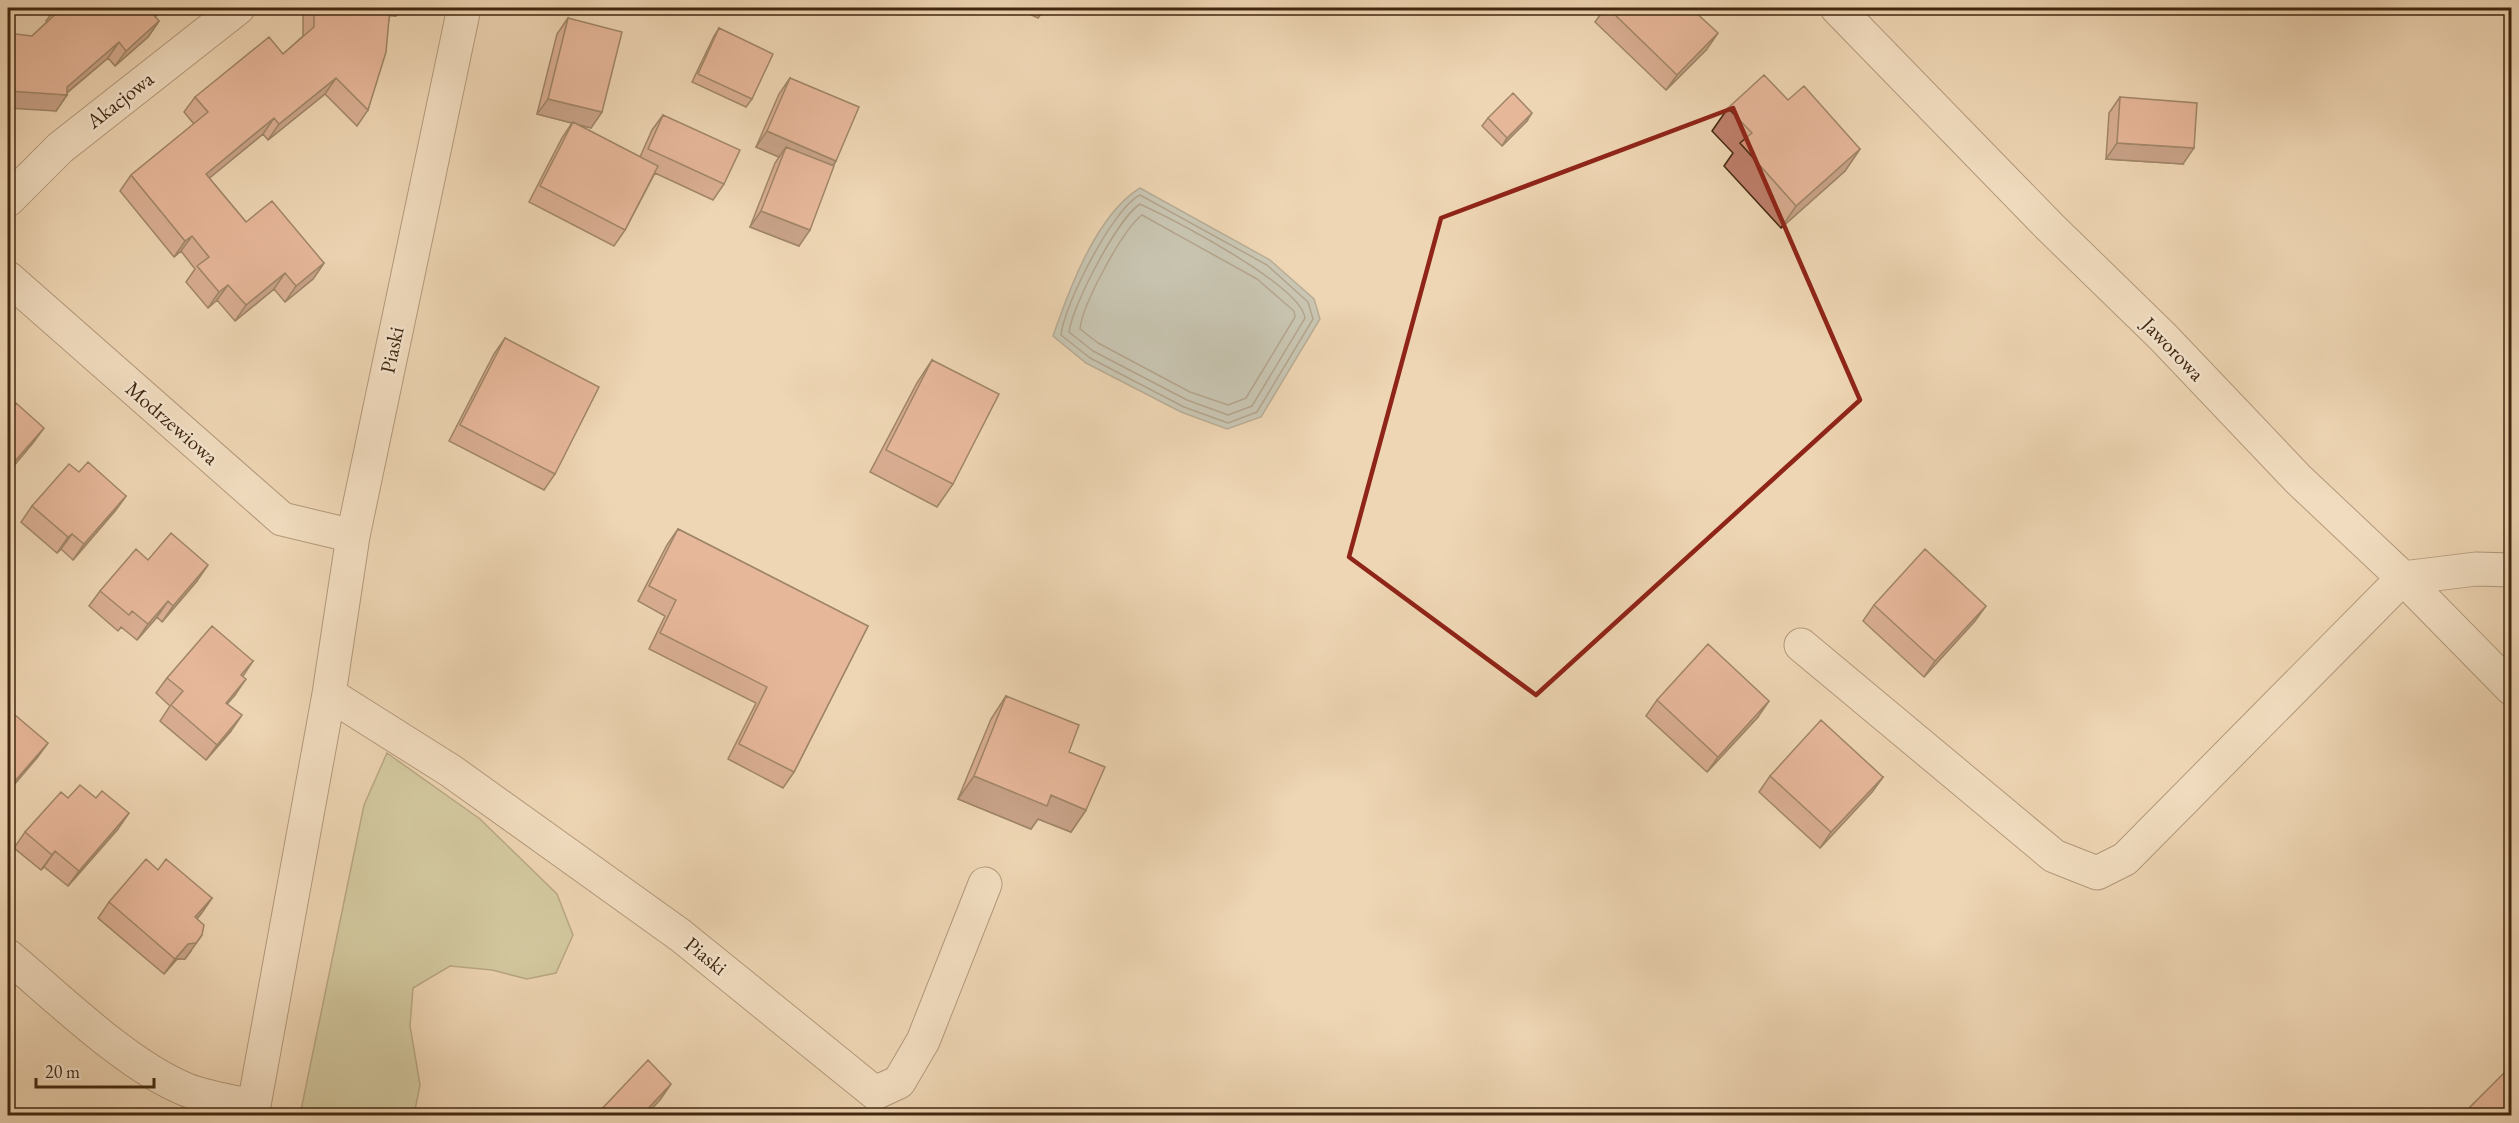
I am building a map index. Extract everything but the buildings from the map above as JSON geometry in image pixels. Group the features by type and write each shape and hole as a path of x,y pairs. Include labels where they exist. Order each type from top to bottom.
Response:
{"street":[{"name":"Akacjowa","path":"8,200 60,148 238,8"},
{"name":"Piaski","path":"253,1111 329,693 353,536 464,8"},
{"name":"Jaworowa","path":"1837,8 2050,227 2163,337 2298,479 2403,578 2511,689"},
{"name":"Modrzewiowa","path":"8,278 282,519 353,536"},
{"path":"1801,645 2054,856 2097,873 2125,859 2403,578 2476,569 2511,570"},
{"name":"Piaski","path":"329,693 451,771 680,935 874,1093 899,1082 923,1041 985,884"},
{"path":"8,956 91,1026 153,1073 188,1090 253,1111"}],"highlighted area":[{"path":"1733,108 1860,400 1536,695 1349,557 1441,218"}],"green space":[{"path":"387,753 480,819 557,894 573,935 556,973 527,979 492,970 450,966 413,988 410,1026 420,1085 414,1115 300,1115 364,805"}],"water":[{"path":"1140,188 1270,260 1314,299 1320,319 1261,417 1227,429 1181,412 1086,363 1053,336 1076,276 1097,235 1124,200"}]}
